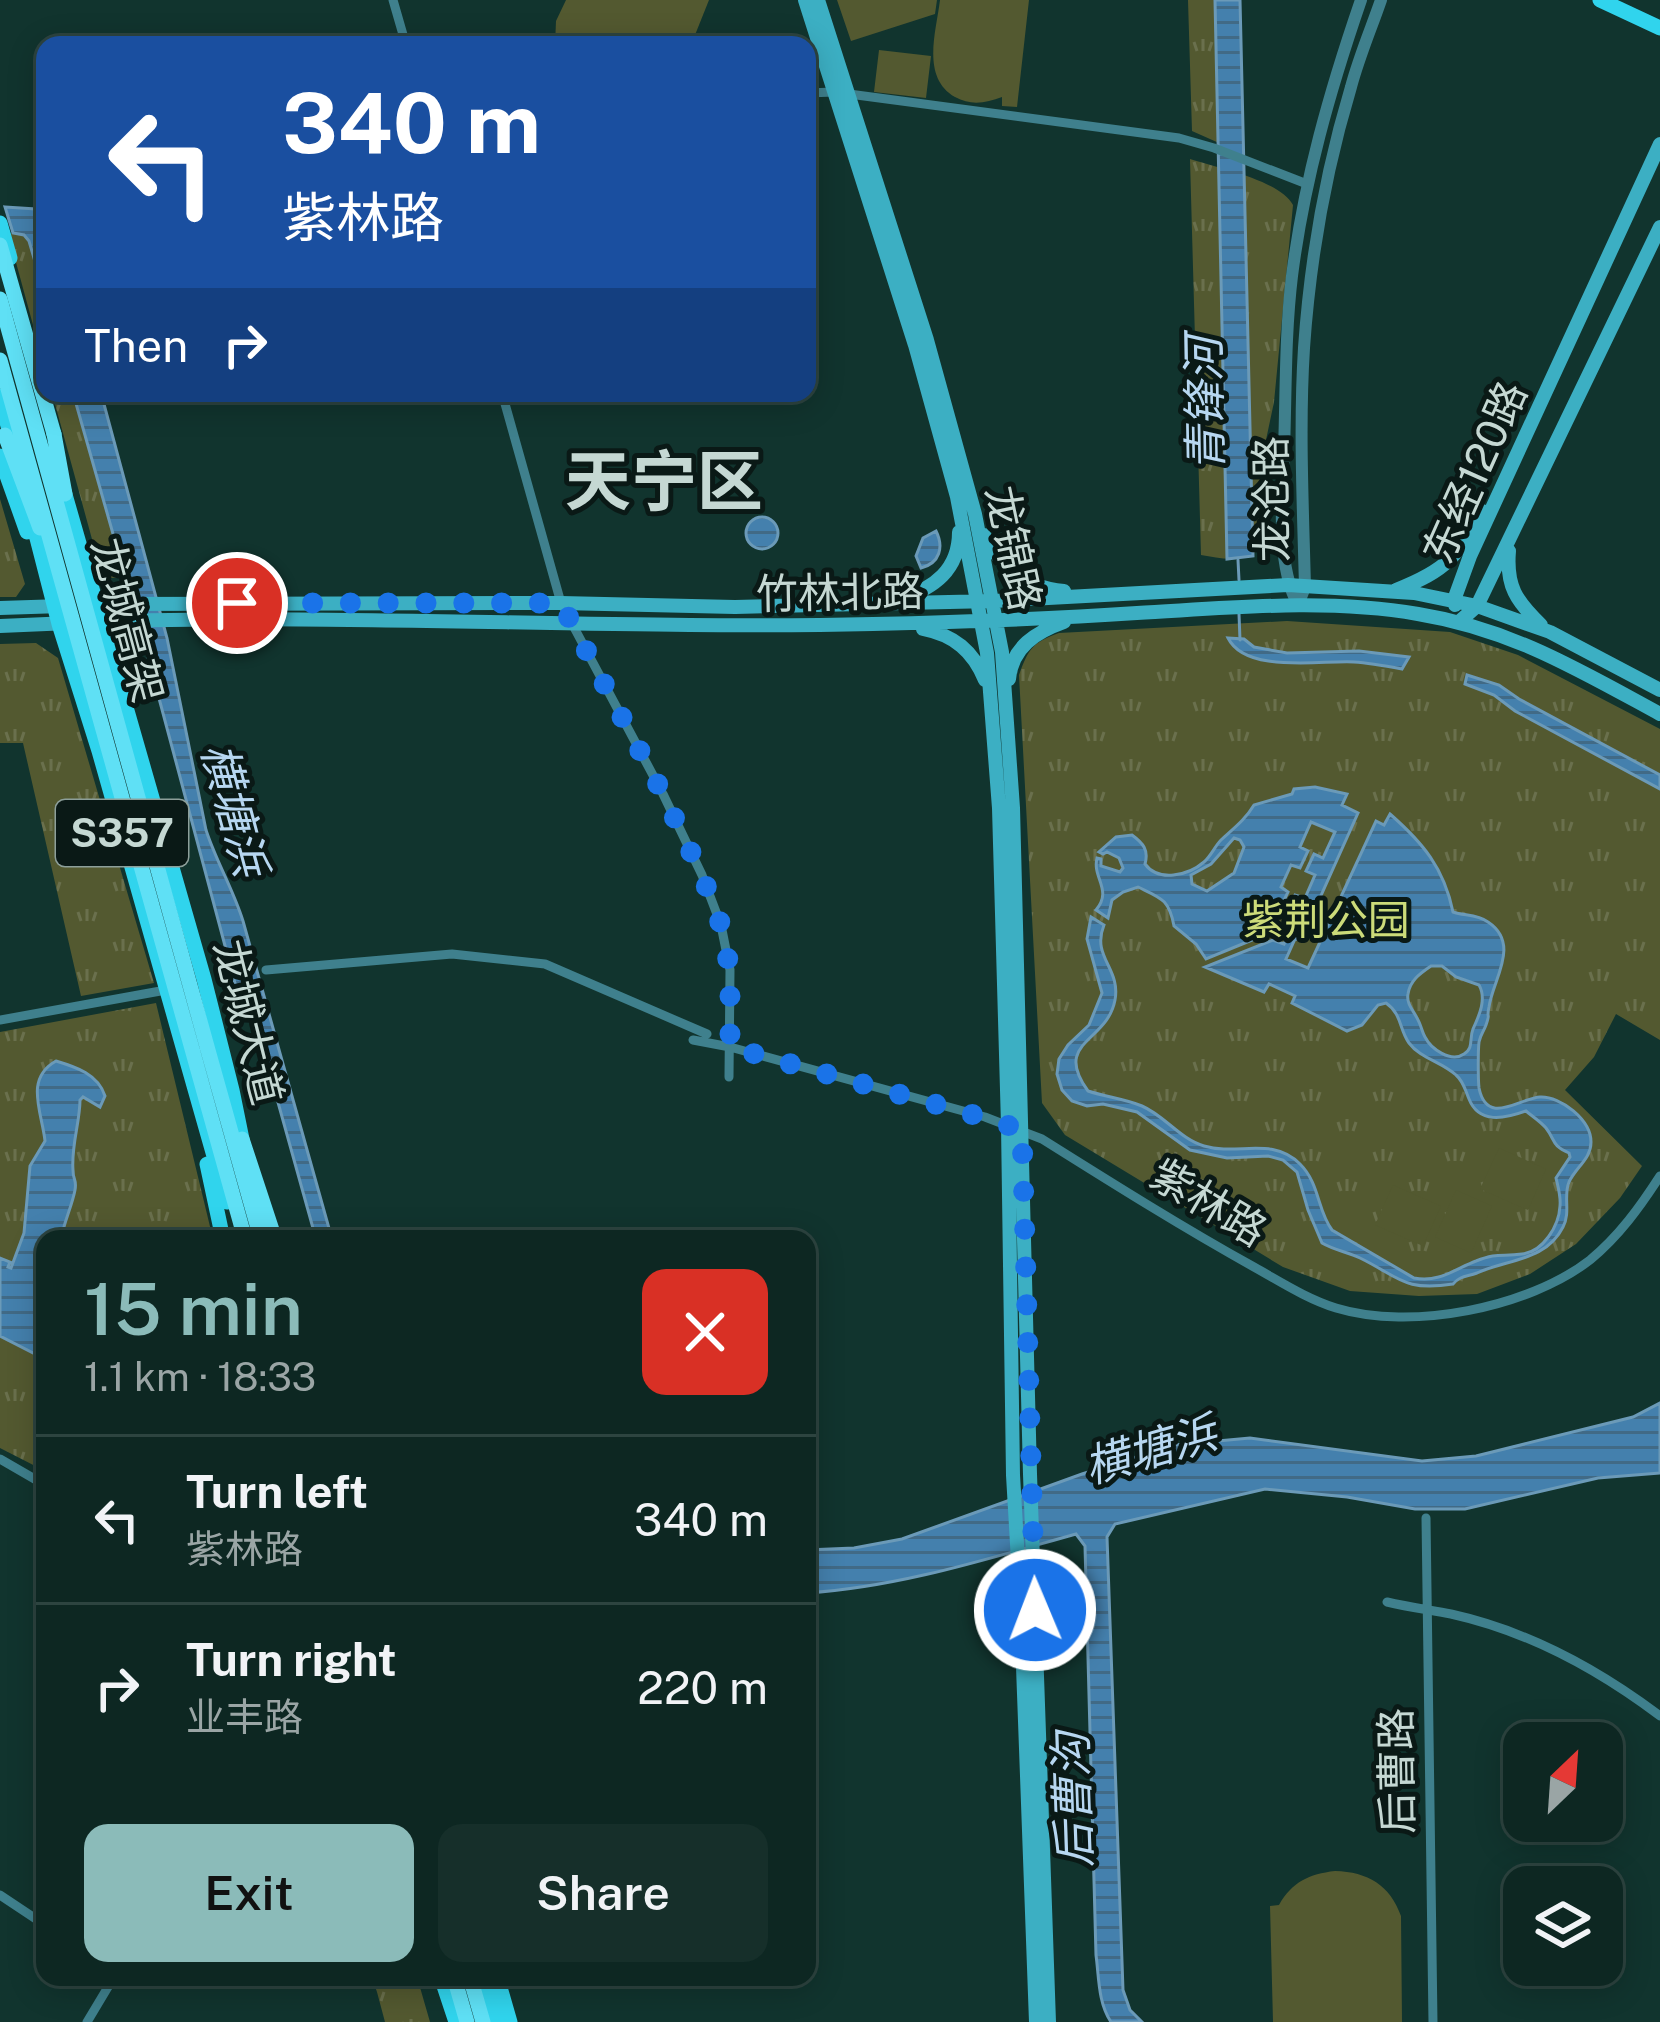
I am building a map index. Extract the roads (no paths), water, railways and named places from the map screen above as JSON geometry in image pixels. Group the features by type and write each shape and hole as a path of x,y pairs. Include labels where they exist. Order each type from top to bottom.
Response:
{"highway":[{"path":"0,245 36,371"},
{"name":"龙城高架","path":"0,298 82,586 193,1046"},
{"name":"龙城高架","path":"0,360 193,1046"},
{"path":"45,402 82,586"},
{"path":"0,418 30,506 60,569"},
{"path":"193,1046 237,1230"},
{"path":"193,1046 259,1184 269,1230"},
{"path":"457,1986 467,2022"},
{"path":"473,1986 483,2022"}],"main road":[{"name":"龙锦路","path":"805,0 927,340 975,514 1013,808 1015,1128"},
{"name":"龙锦路","path":"818,0 985,601"},
{"path":"1600,0 1660,28"},
{"name":"东经120路","path":"1660,145 1470,556 1454,599 1460,621 1478,606 1660,226"},
{"path":"0,224 36,350"},
{"name":"龙城大道","path":"0,270 36,396"},
{"name":"龙城大道","path":"0,396 56,615 166,990 193,1046 222,1230"},
{"name":"龙城大道","path":"38,402 204,979 269,1230"},
{"path":"51,402 95,603"},
{"path":"1391,592 1450,561 1532,422"},
{"path":"0,456 56,615"},
{"path":"880,604 924,591 943,578 960,540 957,497"},
{"path":"975,514 996,558 1020,578 1053,590 1104,595"},
{"path":"1510,537 1509,583 1522,605 1539,624 1592,654"},
{"name":"竹林北路","path":"0,626 95,603 561,603 735,608 1288,585 1454,599 1550,632 1660,690"},
{"name":"竹林北路","path":"0,608 100,622 290,618 734,627 989,622 1298,605 1460,621 1543,650 1660,714"},
{"path":"1000,712 1018,650 1037,632 1079,617"},
{"path":"882,624 931,631 956,641 973,655 1000,712"},
{"path":"1015,1128 1049,2022"},
{"path":"1015,1128 1013,1475 1036,2022"},
{"path":"444,1986 456,2022"},
{"path":"486,1986 497,2022"},
{"path":"500,1986 510,2022"}],"street":[{"path":"393,0 403,36"},
{"name":"龙沧路","path":"1298,605 1288,585 1282,502 1292,276 1307,184 1333,82 1361,0"},
{"name":"龙沧路","path":"1298,605 1305,586 1304,349 1311,284 1351,87 1381,0"},
{"path":"816,93 1129,130 1214,148 1307,184"},
{"path":"505,402 561,603 663,794 721,925 730,970 729,1078"},
{"path":"266,970 452,954 544,964 707,1034"},
{"path":"0,1020 166,990"},
{"name":"紫林路","path":"693,1040 1015,1128 1042,1139 1298,1292 1338,1309 1391,1317 1491,1308 1534,1291 1589,1260 1640,1207 1660,1176"},
{"path":"0,1460 36,1479"},
{"name":"后曹路","path":"1426,1518 1433,2022"},
{"path":"1387,1602 1454,1615 1563,1654 1614,1682 1660,1716"},
{"path":"0,1895 36,1919"},
{"path":"87,2022 109,1986"}],"water":[{"path":"1215,0 1240,0 1253,556 1227,559"},
{"path":"5,207 36,209 36,265 29,241 13,233"},
{"path":"76,402 103,402 167,638 206,830 243,921 329,1230 313,1230 252,1009 236,987"},
{"path":"762,517 773,522 778,533 773,544 762,549 751,544 746,533 751,522"},
{"path":"936,531 939,554 921,568 916,556 923,538"},
{"path":"1228,638 1287,653 1359,651 1409,657 1402,669 1354,662 1267,661 1237,649"},
{"path":"1467,675 1499,685 1660,775 1660,789 1494,695 1465,684"},
{"path":"1315,787 1347,794 1342,805 1358,813 1301,940 1295,939 1286,959 1308,968 1376,821 1384,825 1390,814 1430,857 1453,912 1484,919 1498,931 1504,951 1479,1042 1483,1100 1497,1108 1540,1097 1557,1101 1580,1118 1591,1142 1569,1182 1563,1227 1536,1253 1453,1284 1423,1286 1403,1281 1322,1243 1297,1172 1283,1160 1227,1158 1190,1150 1137,1112 1103,1104 1087,1106 1072,1101 1062,1090 1059,1059 1089,1025 1102,993 1087,939 1091,917 1104,925 1101,946 1116,989 1110,1014 1085,1043 1076,1062 1088,1091 1142,1106 1204,1146 1266,1149 1289,1156 1311,1180 1332,1230 1414,1278 1439,1277 1490,1257 1530,1252 1549,1237 1560,1206 1556,1178 1570,1157 1526,1111 1501,1117 1479,1113 1459,1078 1409,1043 1386,1003 1378,1005 1362,1025 1347,1031 1292,1003 1295,996 1269,984 1264,992 1205,967 1273,940 1284,944 1296,917 1287,912 1295,895 1305,898 1315,875 1306,871 1314,854 1323,858 1335,832 1311,822 1300,847 1308,851 1300,868 1291,865 1281,887 1288,892 1280,909 1272,906 1257,938 1206,959 1174,926 1163,900 1138,887 1112,900 1108,918 1096,910 1103,896 1097,858 1101,866 1120,872 1123,868 1119,858 1099,852 1116,837 1132,835 1139,841 1151,870 1182,874 1204,862 1254,805 1292,794 1294,789","holes":["1234,838 1244,847 1234,873 1207,891 1192,884 1191,875 1211,864","1431,966 1442,966 1481,990 1470,1046 1459,1056 1448,1056 1432,1046 1408,1001 1414,981"]},
{"path":"56,1061 78,1069 92,1077 105,1096 100,1107 83,1097 80,1100 73,1152 76,1184 64,1230 36,1230 36,1354 0,1336 0,1258 10,1262 11,1268 24,1233 30,1166 45,1141 38,1087 46,1068"},
{"path":"1660,1403 1660,1473 1598,1478 1465,1509 1415,1509 1265,1489 1115,1524 1107,1537 1123,1990 1130,2010 1142,2022 1111,2022 1100,1990 1085,1546 1076,1534 909,1578 816,1592 816,1550 902,1539 1174,1445 1250,1438 1422,1461 1476,1456 1633,1417"}],"waterway":[{"name":"青锋河","path":"1238,560 1239,580"},
{"name":"青锋河","path":"1239,614 1240,640"}],"district":[{"name":"天宁区","path":"664,481"}],"water label":[{"name":"横塘浜","path":"235,809"},
{"name":"横塘浜","path":"1150,1449"},
{"name":"后曹沟","path":"1072,1800"}],"park label":[{"name":"紫荆公园","path":"1326,919"}]}
